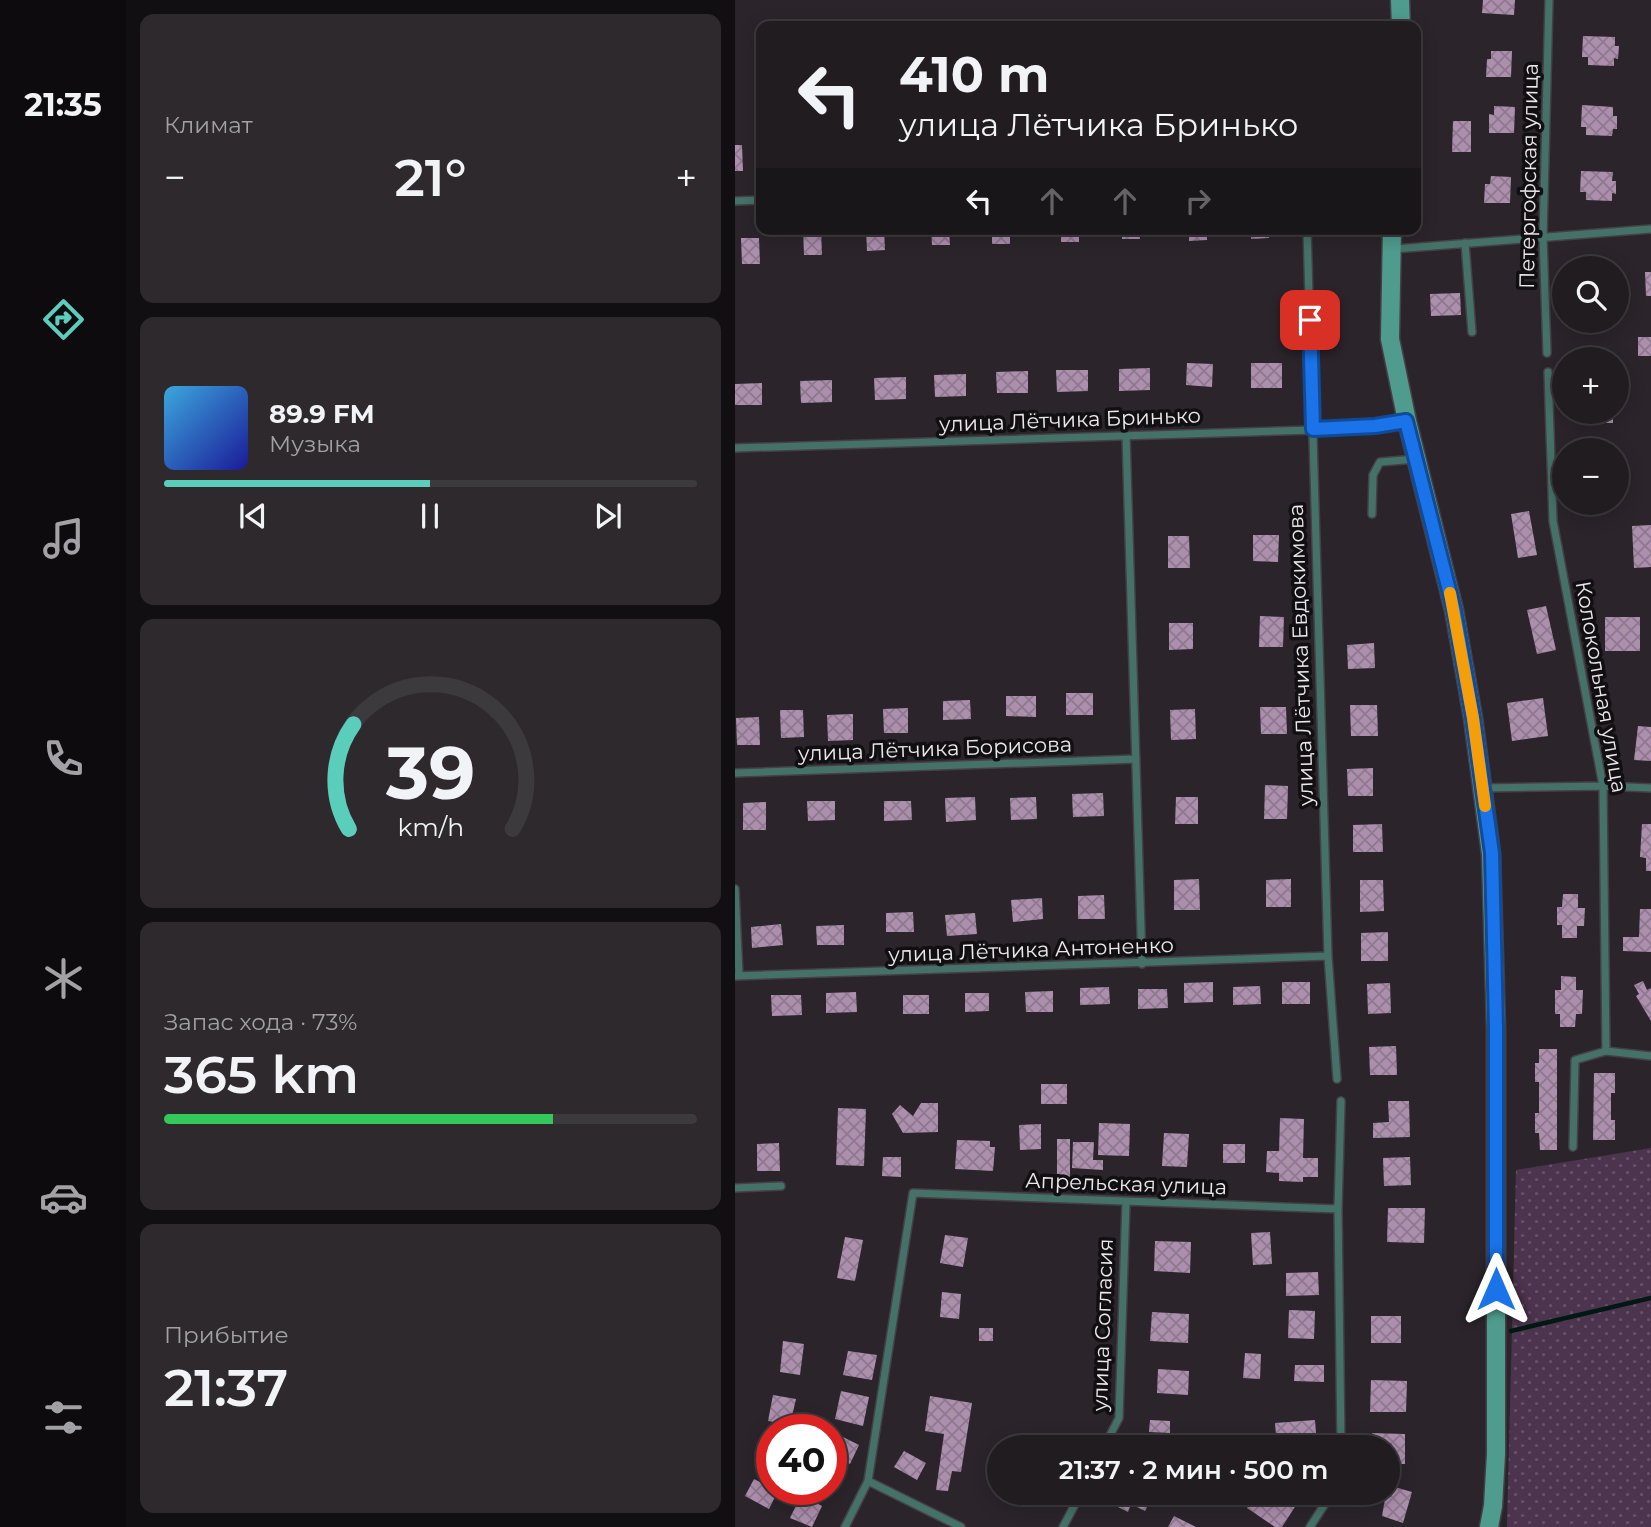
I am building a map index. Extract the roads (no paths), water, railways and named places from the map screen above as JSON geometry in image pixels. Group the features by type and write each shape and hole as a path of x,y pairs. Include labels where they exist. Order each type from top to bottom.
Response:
{"street":[{"path":"1400,0 1401,21"},
{"path":"1392,235 1390,339 1406,421 1454,610 1492,853 1497,1041 1496,1454 1489,1527"}],"lane":[{"name":"Петергофская улица","path":"1547,353 1543,237 1549,0"},
{"path":"735,201 756,200"},
{"path":"1391,249 1651,229"},
{"name":"улица Лётчика Евдокимова","path":"1307,235 1328,956 1337,1079"},
{"path":"1465,243 1472,332"},
{"name":"Колокольная улица","path":"1548,372 1553,522 1604,786 1606,1051"},
{"name":"улица Лётчика Бринько","path":"735,448 1313,429 1375,426 1406,421"},
{"path":"1126,436 1142,964"},
{"path":"1372,514 1373,475 1380,462 1417,459"},
{"name":"улица Лётчика Борисова","path":"735,773 1136,759"},
{"path":"1483,788 1651,788"},
{"path":"735,889 737,976"},
{"name":"улица Лётчика Антоненко","path":"737,976 1328,956"},
{"path":"1573,1147 1574,1060 1606,1051 1651,1056"},
{"path":"1341,1101 1338,1209 1341,1435"},
{"path":"735,1188 781,1186"},
{"name":"Апрельская улица","path":"868,1481 913,1193 1338,1209"},
{"name":"улица Согласия","path":"1110,1435 1119,1418 1126,1202"},
{"path":"845,1527 868,1481 961,1527"},
{"path":"1063,1527 1075,1505"},
{"path":"1310,1527 1324,1505"}],"waterway":[{"path":"1511,1331 1651,1298"}]}
